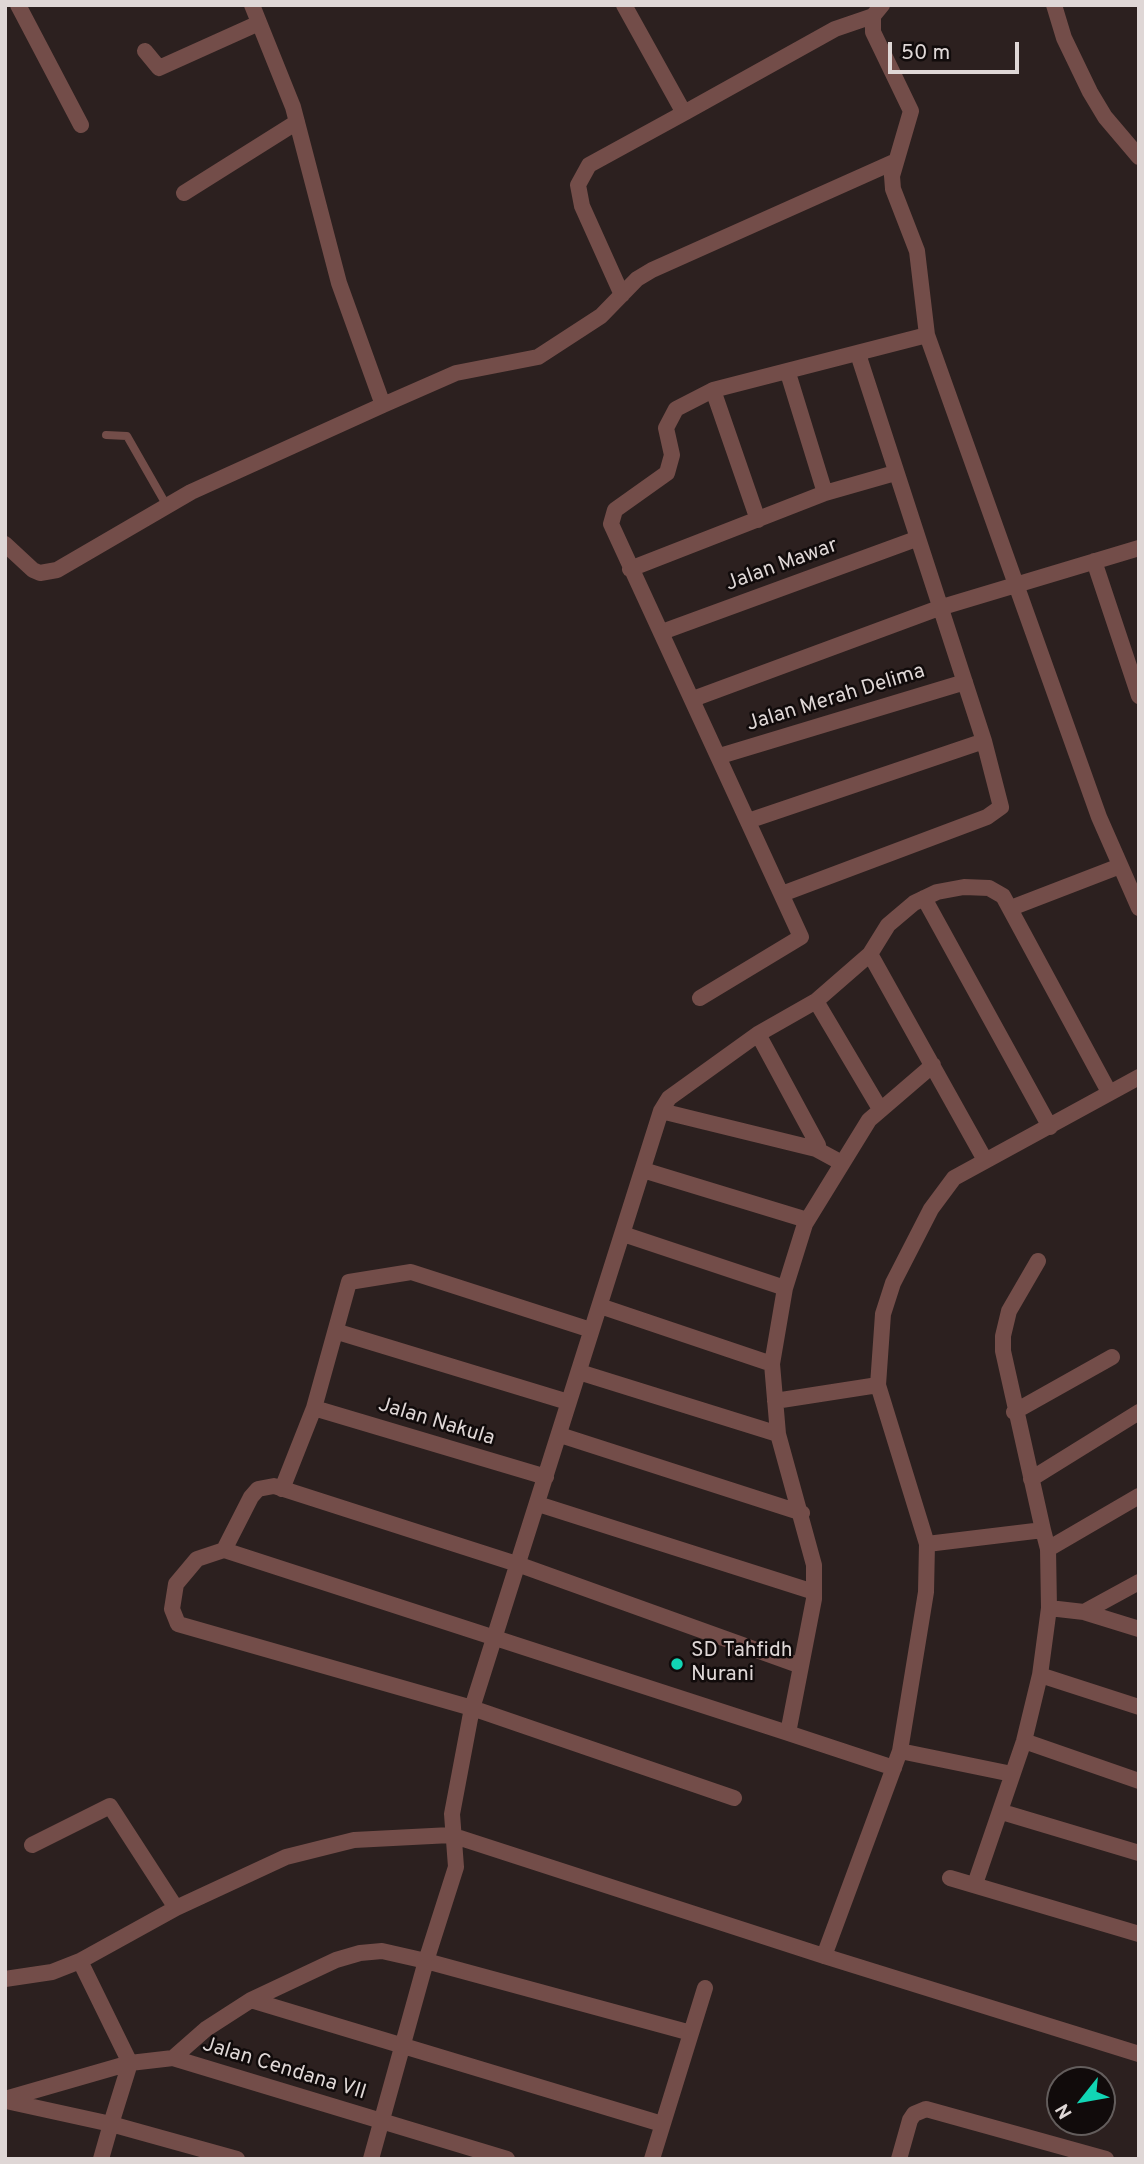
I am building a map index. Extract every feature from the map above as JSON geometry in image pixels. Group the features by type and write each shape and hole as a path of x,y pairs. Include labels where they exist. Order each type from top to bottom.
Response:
{"street":[{"path":"18,5 81,125"},
{"path":"251,5 297,122 339,284 383,405"},
{"path":"624,5 684,113"},
{"path":"1054,5 1064,38 1090,92 1105,117 1139,157"},
{"path":"622,295 582,206 578,184 582,174 598,159 835,29 877,11"},
{"path":"877,11 873,32 911,111 896,160 893,189 917,251 927,335 1099,817 1124,866 1139,908"},
{"path":"145,51 159,68 259,23"},
{"path":"184,193 297,122"},
{"path":"5,544 33,569 49,573 221,476 456,373 538,357 601,316 637,279 652,270 896,160"},
{"path":"699,998 801,937 611,524 615,510 667,473 672,455 666,428 676,408 713,390 788,373 927,335"},
{"path":"782,894 993,814 1001,807 984,741 858,355"},
{"path":"788,373 825,494"},
{"path":"713,390 758,520"},
{"path":"631,569 825,494 895,473"},
{"name":"Jalan Mawar","path":"662,632 916,539"},
{"path":"693,699 939,608 1139,548"},
{"path":"1094,561 1139,696"},
{"name":"Jalan Merah Delima","path":"720,756 965,682"},
{"path":"748,821 984,741"},
{"path":"1011,908 1124,866"},
{"path":"371,2159 425,1961 456,1867 451,1835 452,1814 472,1709 520,1565 568,1402 661,1111 682,1086 758,1034 816,1001 870,954 888,925 924,898 949,889 989,888 1003,896 1109,1091"},
{"path":"924,898 1050,1127"},
{"path":"870,954 985,1160"},
{"path":"816,1001 880,1109"},
{"path":"758,1034 818,1144 816,1149"},
{"path":"788,1733 814,1592 814,1565 802,1513 778,1434 772,1364 785,1289 807,1220 841,1163 880,1109 933,1065"},
{"path":"824,1956 900,1751 926,1592 927,1544 878,1385 883,1314 910,1245 931,1209 954,1178 1139,1077"},
{"path":"661,1111 816,1149 841,1163"},
{"path":"643,1170 807,1220"},
{"path":"623,1234 785,1289"},
{"path":"975,1884 1002,1812 1024,1741 1040,1675 1049,1608 1048,1549 1014,1412 1003,1336 1009,1311 1038,1261"},
{"path":"282,1489 314,1408 338,1332 349,1282 411,1272 592,1330"},
{"path":"600,1306 772,1364"},
{"path":"338,1332 568,1402"},
{"path":"1014,1412 1112,1357"},
{"path":"579,1372 778,1434"},
{"path":"775,1401 878,1385"},
{"name":"Jalan Nakula","path":"314,1408 546,1477"},
{"path":"1031,1479 1139,1412"},
{"path":"560,1435 802,1513"},
{"path":"224,1549 251,1497 264,1486 282,1489 520,1565 801,1666"},
{"path":"1048,1549 1139,1496"},
{"path":"538,1504 814,1592"},
{"path":"927,1544 1043,1530"},
{"path":"734,1798 472,1709 178,1624 172,1609 176,1584 197,1559 224,1549 894,1768"},
{"path":"1084,1612 1139,1582"},
{"path":"1049,1608 1084,1612 1139,1629"},
{"path":"1040,1675 1139,1707"},
{"path":"1024,1741 1139,1781"},
{"path":"900,1751 1012,1774"},
{"path":"32,1845 110,1806 176,1908"},
{"path":"1002,1812 1139,1853"},
{"path":"5,1979 51,1972 80,1961 176,1908 286,1857 354,1840 451,1835 824,1956 1139,2054"},
{"path":"950,1878 1139,1934"},
{"path":"5,2100 130,2063 173,2058 206,2029 251,2000 337,1960 360,1953 382,1951 425,1961 691,2033"},
{"path":"80,1961 130,2063 101,2159"},
{"path":"652,2159 705,1988"},
{"path":"251,2000 663,2124"},
{"name":"Jalan Cendana VII","path":"173,2058 507,2159"},
{"path":"5,2100 111,2123 237,2159"},
{"path":"899,2159 910,2120 914,2114 926,2109 1107,2159"}],"lane":[{"path":"106,435 120,434 129,439 167,506"}],"place":[{"name":"SD Tahfidh Nurani","path":"677,1664"}]}
